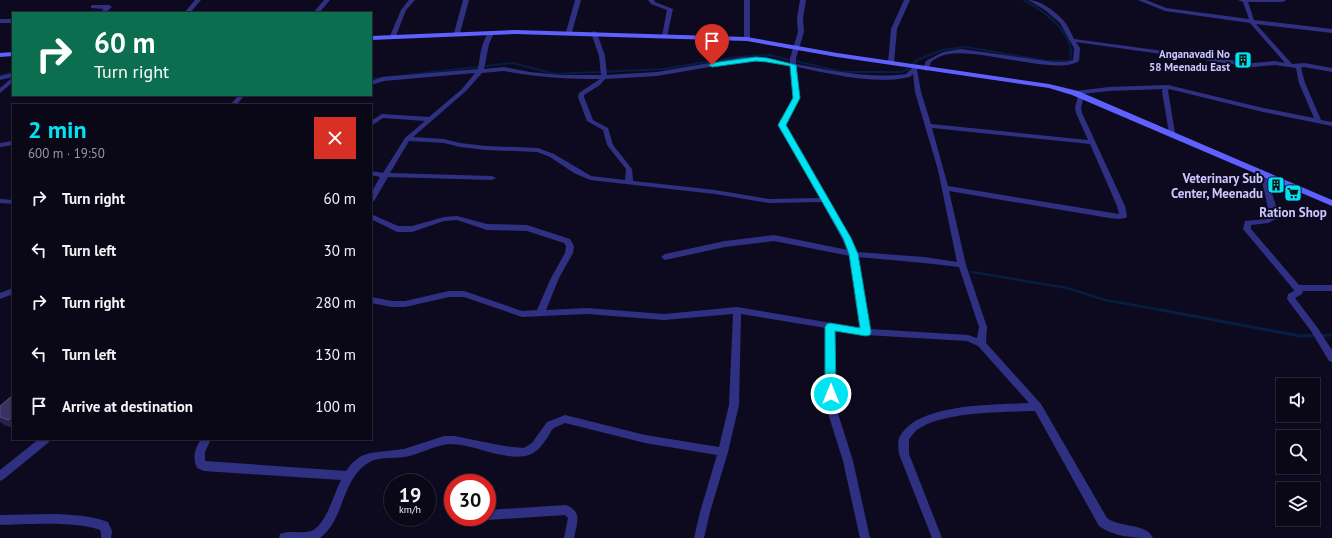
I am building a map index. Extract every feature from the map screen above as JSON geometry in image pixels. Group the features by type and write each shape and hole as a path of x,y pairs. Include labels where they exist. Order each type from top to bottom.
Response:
{"street":[{"path":"187,12 198,0"},
{"path":"317,12 327,0"},
{"path":"393,36 404,10 412,0"},
{"path":"457,33 466,0"},
{"path":"569,32 578,0"},
{"path":"651,0 652,3 670,9 665,36"},
{"path":"747,0 747,39"},
{"path":"802,0 800,18 802,26 793,62 796,98 782,125 847,238 854,254 866,332"},
{"path":"891,63 894,29 907,0"},
{"path":"926,69 929,61 939,55 963,51 985,53 1044,63 1072,64 1076,61 1077,48 1062,22 1047,9 1031,0"},
{"path":"1141,0 1161,9 1252,22 1332,31"},
{"path":"1241,0 1283,0"},
{"path":"1245,0 1252,22 1290,65"},
{"path":"93,7 109,7 103,12"},
{"path":"0,22 12,21"},
{"path":"372,197 407,139 464,90 480,68 486,44 491,32"},
{"path":"372,38 457,33 569,32 747,39 913,67 1049,86 1078,94 1172,133 1332,203"},
{"path":"594,33 600,51 603,74 600,81 581,94 580,97 590,121 606,129 610,145 619,158 628,166 628,183"},
{"path":"1073,40 1254,65 1271,62 1299,67 1298,66 1301,65 1332,70"},
{"path":"0,55 12,54"},
{"path":"372,82 383,79 480,68 504,69 530,74 560,77 603,74 657,74 744,60 793,62 845,75 893,78 908,76 913,67"},
{"path":"913,67 962,265 983,326 981,344"},
{"path":"1299,67 1302,83 1318,121"},
{"path":"0,78 12,75"},
{"path":"0,91 12,80"},
{"path":"1078,94 1109,89 1167,87 1332,124"},
{"path":"1167,87 1165,91 1172,133"},
{"path":"944,188 1121,217 1123,214 1121,206 1078,110 1078,94"},
{"path":"233,104 241,96"},
{"path":"372,123 383,115 432,118"},
{"path":"928,126 1092,142"},
{"path":"407,139 444,141 460,145 538,150 546,152 563,161 584,176 590,178 715,192 769,201 824,200"},
{"path":"0,145 12,143"},
{"path":"372,173 385,175 492,178"},
{"path":"1263,173 1274,218 1268,221 1248,222 1247,229 1297,288 1299,292 1291,296 1291,298 1314,329 1332,358"},
{"path":"0,201 12,202"},
{"path":"372,216 397,229 412,229 444,219 457,218 487,227 527,228 567,241 570,246 569,253 555,278 540,314"},
{"path":"665,257 725,244 774,238 854,254 962,265"},
{"path":"1297,288 1332,288"},
{"path":"0,296 12,291"},
{"path":"372,300 406,304 437,296 458,293 512,312 522,314 587,311 664,317 737,310 866,332 968,338 981,344 1038,407 1104,522 1114,529 1137,531 1148,538"},
{"path":"699,538 705,512 723,452 734,405 737,310"},
{"path":"830,327 831,407 848,461 865,538"},
{"path":"937,538 904,454 904,437 924,421 948,414 976,410 1038,407"},
{"path":"284,538 313,536 323,529 349,476 359,464 370,457 418,450 438,441 452,440 527,452 536,446 550,425 565,419 645,439 723,452"},
{"path":"0,476 45,440"},
{"path":"206,440 199,458 201,465 204,466 349,476"},
{"path":"496,514 566,510 572,514 573,518 569,538"},
{"path":"0,520 59,519 96,523 104,526 107,531 106,538"}],"building":[{"path":"12,396 12,418 9,420 0,417 0,406"}],"waterway":[{"path":"372,79 513,63 555,74 664,69 737,57 769,55 843,72 901,72 908,69 917,60 942,50 966,47 1047,61 1070,61 1071,51 1069,42 1064,33 1057,24 1041,10 1024,0"},
{"path":"0,76 12,72"},
{"path":"972,272 1067,288 1105,300 1167,311"},
{"path":"1161,310 1300,336 1332,335"}],"place":[{"name":"Anganavadi No 58 Meenadu East","path":"1243,60"},
{"name":"Veterinary Sub Center, Meenadu","path":"1276,185"},
{"name":"Ration Shop","path":"1293,193"}],"route":[{"path":"712,65 724,62 756,59 782,62 793,65 796,98 794,105 782,125 847,238 854,254 866,332 830,327 831,394"}]}
